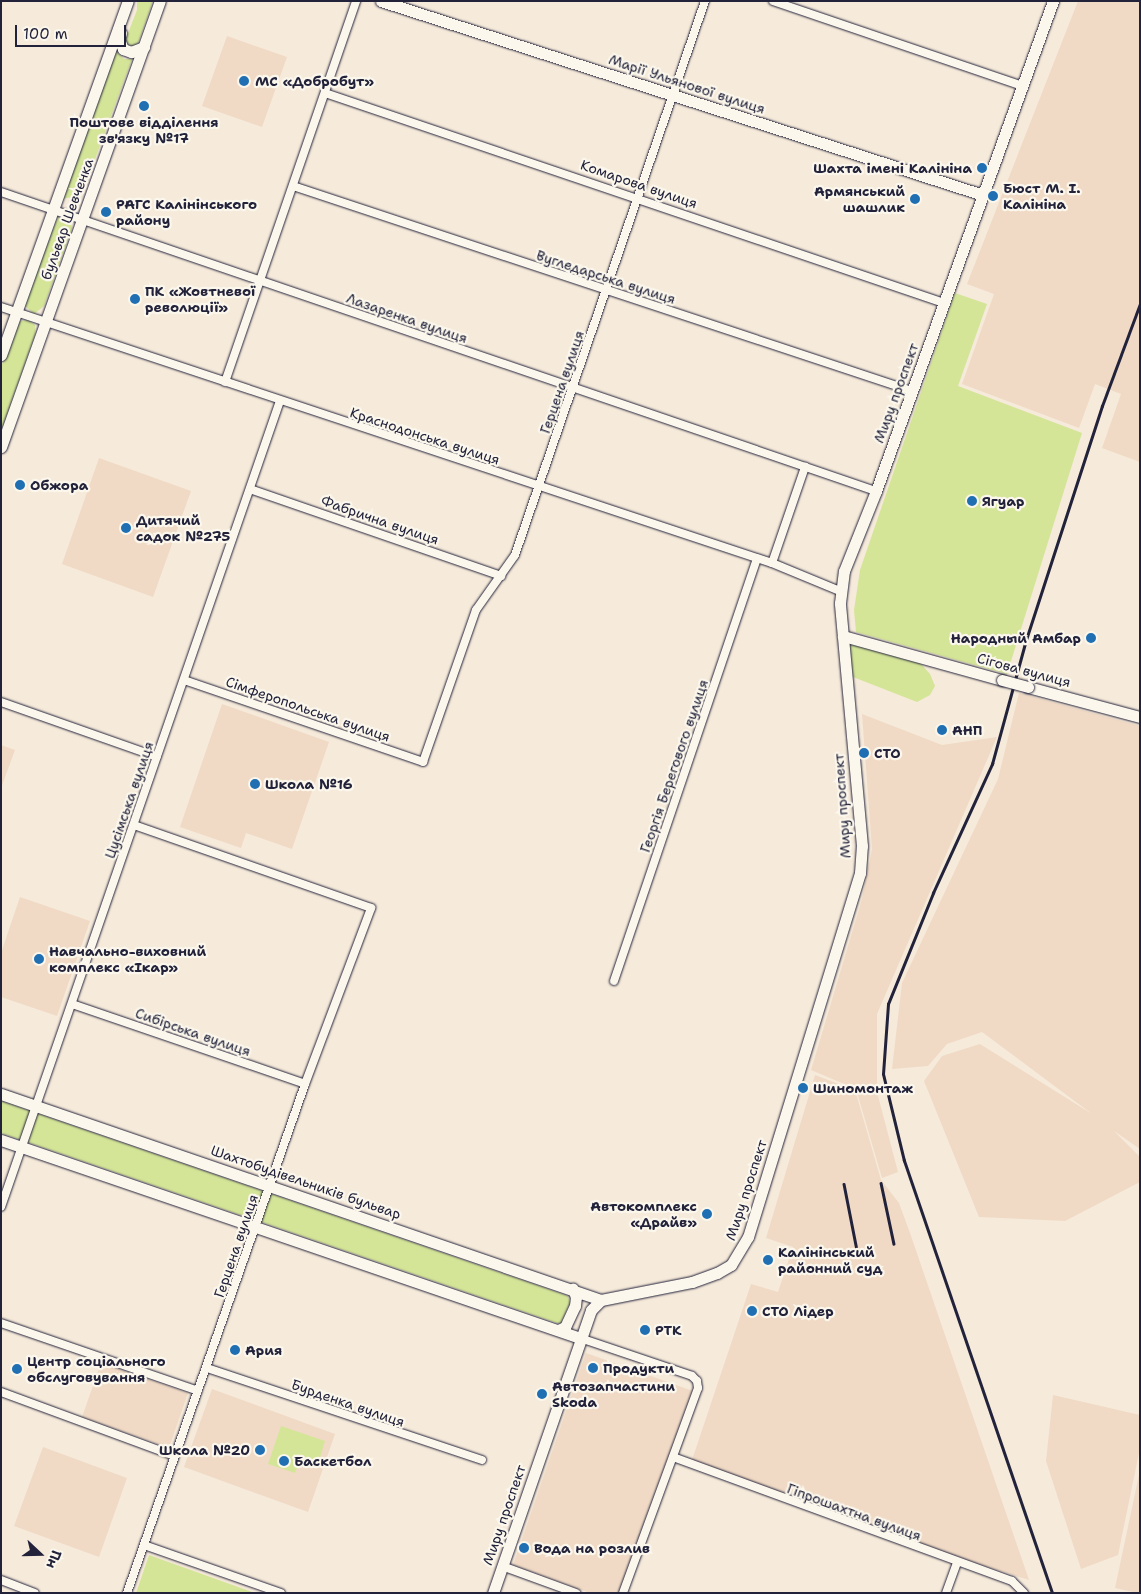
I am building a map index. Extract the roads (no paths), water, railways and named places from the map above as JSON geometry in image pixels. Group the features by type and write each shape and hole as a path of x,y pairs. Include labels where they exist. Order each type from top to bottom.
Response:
{"main road":[{"name":"бульвар Шевченка","path":"1,447 160,1"},
{"name":"Марії Ульянової вулиця","path":"381,1 983,195"},
{"name":"Миру проспект","path":"493,1593 591,1310 601,1300 692,1282 717,1273 731,1265 748,1237 860,873 862,846 840,590 844,571 876,491 1054,1"},
{"name":"бульвар Шевченка","path":"1,355 128,2"},
{"path":"128,2 128,12 119,43 127,51 144,47"},
{"name":"Сігова вулиця","path":"843,636 1140,717"},
{"name":"Шахтобудівельників бульвар","path":"1,1094 601,1300"},
{"path":"1,1140 580,1338"},
{"path":"558,1330 565,1327 575,1306 576,1297 573,1289"}],"street":[{"path":"225,382 356,1"},
{"name":"Герцена вулиця","path":"423,762 476,610 502,576 515,555 705,1"},
{"path":"773,1 1023,86"},
{"name":"Комарова вулиця","path":"325,93 638,197 944,303"},
{"name":"Вугледарська вулиця","path":"292,186 912,391"},
{"name":"Лазаренка вулиця","path":"1,192 876,491"},
{"name":"Краснодонська вулиця","path":"1,307 772,563 840,590"},
{"name":"Цусімська вулиця","path":"1,1207 280,401"},
{"path":"772,563 805,467"},
{"name":"Фабрична вулиця","path":"250,489 502,576"},
{"name":"Георгія Берегового вулиця","path":"614,981 757,559"},
{"name":"Сімферопольська вулиця","path":"184,680 423,762"},
{"path":"1,702 157,757"},
{"name":"Герцена вулиця","path":"127,1593 257,1226 305,1084 371,908 134,825"},
{"name":"Сибірська вулиця","path":"72,1004 305,1084"},
{"path":"1,1323 198,1392"},
{"path":"580,1338 692,1376 697,1381 698,1388 623,1593"},
{"name":"Бурденка вулиця","path":"207,1368 482,1460"},
{"path":"1,1392 175,1456"},
{"name":"Гіпрошахтна вулиця","path":"672,1457 1012,1581 1024,1593"},
{"path":"144,1545 281,1593"},
{"path":"946,1593 957,1562"},
{"path":"502,1566 576,1593"},
{"path":"1,1580 35,1593"}],"railway":[{"path":"1052,1593 904,1161 883,1074 888,1004 933,893 992,764 1025,643 1102,406 1140,304"},
{"path":"881,1183 894,1244"},
{"path":"844,1184 857,1250"}],"place":[{"name":"МС «Добробут»","path":"244,81"},
{"name":"Поштове відділення зв'язку №17","path":"144,106"},
{"name":"Шахта імені Калініна","path":"982,168"},
{"name":"Бюст М. І. Калініна","path":"993,196"},
{"name":"Армянський шашлик","path":"915,199"},
{"name":"РАГС Калінінського району","path":"106,212"},
{"name":"ПК «Жовтневої революції»","path":"135,299"},
{"name":"Обжора","path":"20,485"},
{"name":"Ягуар","path":"972,501"},
{"name":"Дитячий садок №275","path":"126,528"},
{"name":"Народный Амбар","path":"1091,638"},
{"name":"АНП","path":"942,730"},
{"name":"СТО","path":"864,753"},
{"name":"Школа №16","path":"255,784"},
{"name":"Навчально-виховний комплекс «Ікар»","path":"39,959"},
{"name":"Шиномонтаж","path":"803,1088"},
{"name":"Автокомплекс «Драйв»","path":"707,1214"},
{"name":"Калінінський районний суд","path":"768,1260"},
{"name":"СТО Лідер","path":"752,1311"},
{"name":"РТК","path":"645,1330"},
{"name":"Ария","path":"235,1350"},
{"name":"Продукти","path":"593,1368"},
{"name":"Центр соціального обслуговування","path":"17,1369"},
{"name":"Автозапчастини Skoda","path":"542,1394"},
{"name":"Школа №20","path":"260,1450"},
{"name":"Баскетбол","path":"284,1461"},
{"name":"Вода на розлив","path":"524,1548"}]}
